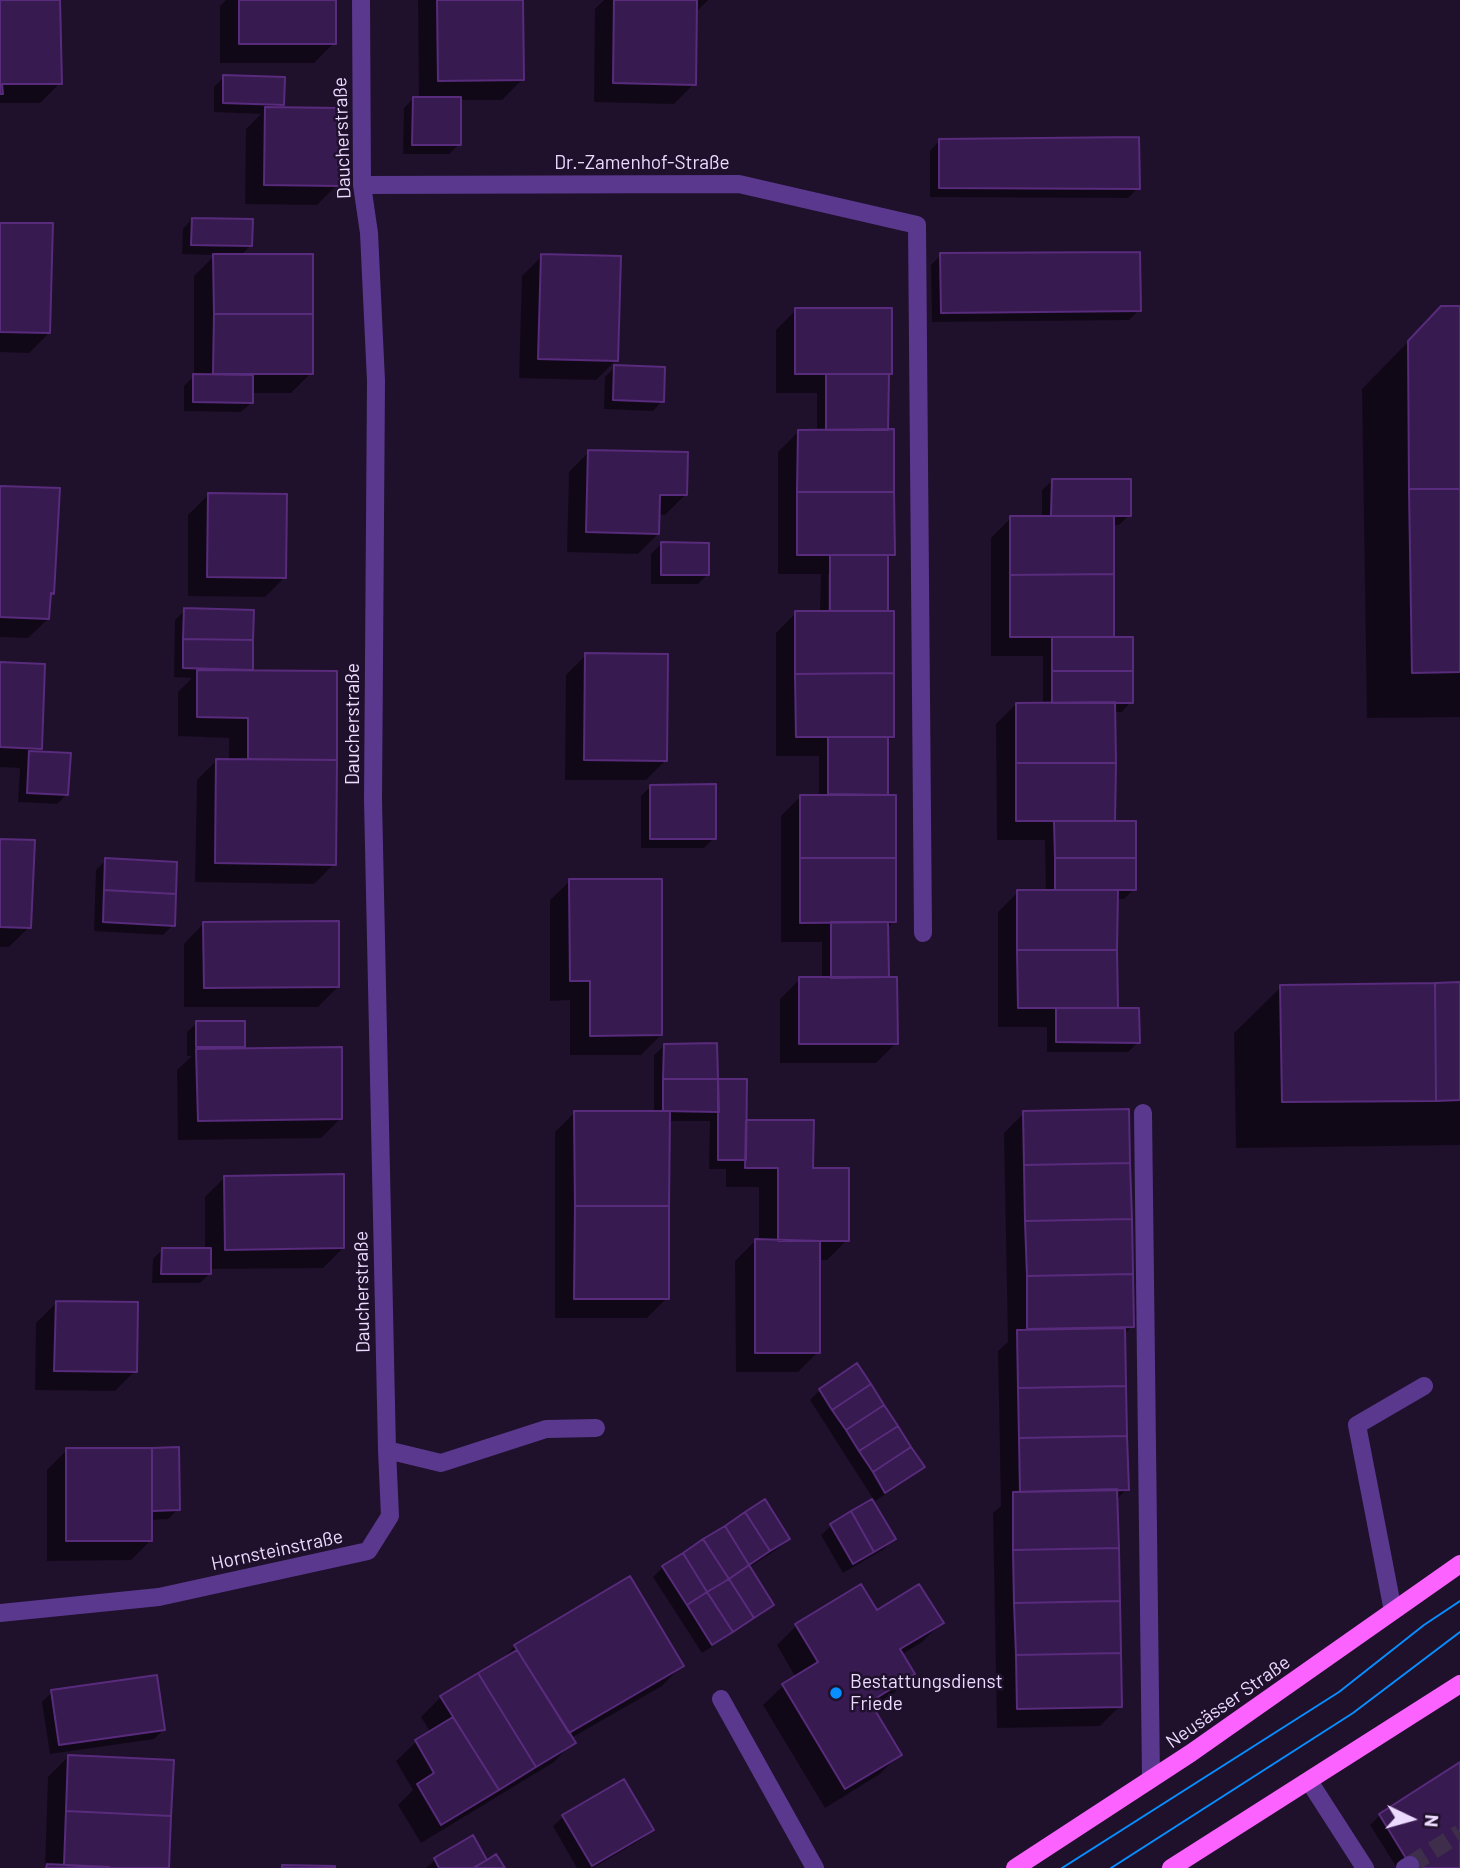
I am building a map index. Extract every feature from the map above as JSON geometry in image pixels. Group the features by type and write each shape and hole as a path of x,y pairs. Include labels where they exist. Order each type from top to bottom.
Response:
{"main road":[{"name":"Neusässer Straße","path":"1015,1868 1263,1704 1460,1564"},
{"path":"1171,1868 1460,1684"}],"street":[{"name":"Daucherstraße","path":"361,0 362,185 369,233 376,381 373,800 387,1450"},
{"name":"Dr.-Zamenhof-Straße","path":"362,185 739,184 917,225 923,933"},
{"path":"1143,1113 1151,1779"},
{"path":"1393,1611 1357,1425 1424,1386"},
{"path":"387,1450 441,1463 546,1429 596,1428"},
{"name":"Hornsteinstraße","path":"0,1614 159,1597 368,1551 390,1516 387,1450"},
{"path":"721,1699 815,1868"},
{"path":"1309,1781 1365,1868"}],"building":[{"path":"0,0 60,0 62,84 2,84 3,94 0,94"},
{"path":"239,0 336,0 336,44 239,44"},
{"path":"437,0 523,0 524,80 438,81"},
{"path":"614,0 697,0 696,85 613,83"},
{"path":"223,75 285,77 284,105 223,103"},
{"path":"413,97 461,97 461,145 412,145"},
{"path":"265,107 340,108 339,186 264,185"},
{"path":"1139,137 1140,189 939,188 939,139"},
{"path":"192,218 253,219 252,246 191,245"},
{"path":"0,223 53,223 50,333 0,332"},
{"path":"1140,252 1141,311 941,313 940,253"},
{"path":"213,254 313,254 313,314 214,314"},
{"path":"541,254 621,256 618,361 538,359"},
{"path":"1441,306 1460,306 1460,489 1409,489 1408,341"},
{"path":"795,308 892,308 892,374 795,374"},
{"path":"214,314 313,314 313,374 213,374"},
{"path":"614,365 665,367 664,402 613,400"},
{"path":"193,374 253,375 253,403 193,402"},
{"path":"826,374 889,374 888,430 826,430"},
{"path":"894,429 894,492 797,492 798,430"},
{"path":"588,450 688,452 687,495 660,495 659,534 586,532"},
{"path":"1052,479 1131,479 1131,516 1051,516"},
{"path":"0,486 60,488 54,594 51,593 49,619 0,617"},
{"path":"1409,489 1460,489 1460,672 1412,673"},
{"path":"797,492 894,492 895,555 797,555"},
{"path":"208,493 287,494 286,578 207,577"},
{"path":"1010,516 1114,516 1114,574 1010,575"},
{"path":"661,542 709,543 709,575 661,575"},
{"path":"830,555 888,555 888,611 830,611"},
{"path":"1114,574 1114,637 1010,637 1010,575"},
{"path":"184,608 254,610 253,640 183,639"},
{"path":"795,611 894,611 894,673 795,674"},
{"path":"1052,637 1133,637 1133,671 1052,671"},
{"path":"183,639 253,640 253,670 183,668"},
{"path":"585,653 668,654 667,761 584,760"},
{"path":"0,662 45,664 42,749 0,747"},
{"path":"197,670 337,671 337,760 248,759 248,718 197,717"},
{"path":"1052,671 1133,671 1133,703 1052,703"},
{"path":"894,673 894,737 796,737 795,674"},
{"path":"1115,702 1116,763 1016,763 1016,703"},
{"path":"828,737 888,737 888,795 828,794"},
{"path":"29,751 71,753 68,795 27,793"},
{"path":"216,759 337,760 336,865 215,863"},
{"path":"1016,763 1116,763 1115,821 1016,821"},
{"path":"716,784 716,839 650,839 650,785"},
{"path":"800,795 896,795 896,858 800,858"},
{"path":"1054,821 1136,821 1136,858 1055,858"},
{"path":"0,839 35,840 31,928 0,927"},
{"path":"105,858 177,862 176,894 104,890"},
{"path":"800,858 896,858 896,922 800,923"},
{"path":"1055,858 1136,858 1136,890 1055,890"},
{"path":"569,879 662,879 662,1035 590,1036 590,981 570,981"},
{"path":"104,890 176,894 175,926 103,922"},
{"path":"1017,890 1118,890 1117,950 1017,950"},
{"path":"339,921 339,987 204,988 203,922"},
{"path":"831,922 888,922 889,977 831,978"},
{"path":"1017,950 1117,950 1118,1008 1018,1008"},
{"path":"799,977 897,977 898,1044 799,1044"},
{"path":"1460,982 1460,1100 1436,1101 1435,983"},
{"path":"1435,983 1436,1101 1282,1102 1280,985"},
{"path":"1056,1008 1139,1008 1140,1043 1056,1042"},
{"path":"196,1021 245,1021 245,1047 196,1047"},
{"path":"717,1043 718,1079 663,1079 664,1044"},
{"path":"342,1047 342,1119 198,1121 196,1049"},
{"path":"663,1079 718,1079 719,1112 663,1111"},
{"path":"718,1079 747,1079 746,1160 718,1160"},
{"path":"1129,1109 1130,1163 1024,1165 1023,1111"},
{"path":"574,1111 670,1111 669,1206 575,1206"},
{"path":"746,1120 814,1120 813,1168 849,1168 849,1241 778,1241 778,1168 745,1168"},
{"path":"1130,1163 1132,1219 1025,1221 1024,1165"},
{"path":"344,1174 344,1248 225,1250 224,1176"},
{"path":"575,1206 669,1206 669,1299 574,1299"},
{"path":"1132,1219 1133,1274 1027,1276 1025,1221"},
{"path":"755,1239 820,1241 820,1353 755,1353"},
{"path":"162,1248 211,1248 211,1274 161,1274"},
{"path":"1133,1274 1134,1327 1027,1329 1027,1276"},
{"path":"56,1301 138,1302 137,1372 54,1371"},
{"path":"1125,1328 1126,1386 1018,1388 1017,1330"},
{"path":"857,1363 871,1384 832,1410 819,1389"},
{"path":"871,1384 884,1405 846,1430 832,1410"},
{"path":"1126,1386 1127,1436 1019,1438 1018,1388"},
{"path":"884,1405 898,1426 859,1451 846,1430"},
{"path":"898,1426 911,1447 873,1472 859,1451"},
{"path":"1127,1436 1129,1490 1020,1492 1019,1438"},
{"path":"179,1447 180,1510 152,1511 152,1448"},
{"path":"911,1447 925,1467 885,1493 873,1472"},
{"path":"66,1448 152,1448 152,1541 66,1541"},
{"path":"1117,1489 1119,1548 1013,1550 1013,1492"},
{"path":"765,1499 790,1539 770,1551 745,1512"},
{"path":"872,1499 896,1539 874,1552 851,1511"},
{"path":"851,1511 874,1552 853,1564 830,1524"},
{"path":"745,1512 770,1551 749,1565 725,1526"},
{"path":"725,1526 749,1565 729,1579 703,1539"},
{"path":"703,1539 729,1579 707,1592 683,1553"},
{"path":"1119,1548 1120,1601 1014,1603 1013,1550"},
{"path":"683,1553 707,1592 687,1605 662,1566"},
{"path":"749,1565 774,1605 754,1618 729,1579"},
{"path":"630,1576 684,1666 569,1733 514,1645"},
{"path":"729,1579 754,1618 733,1632 707,1592"},
{"name":"Bestattungsdienst Friede","path":"861,1584 877,1610 919,1584 944,1623 900,1649 915,1674 870,1702 902,1755 845,1789 782,1684 818,1662 795,1624"},
{"path":"707,1592 733,1632 712,1645 687,1605"},
{"path":"1120,1601 1121,1653 1016,1655 1014,1603"},
{"path":"517,1650 576,1743 536,1767 478,1673"},
{"path":"1121,1653 1122,1707 1017,1709 1016,1655"},
{"path":"478,1673 536,1767 499,1790 440,1696"},
{"path":"157,1675 165,1730 59,1745 51,1690"},
{"path":"453,1717 499,1790 441,1825 417,1784 434,1773 415,1740"},
{"path":"68,1755 174,1760 171,1816 66,1811"},
{"path":"1460,1762 1460,1868 1412,1868 1379,1814"},
{"path":"624,1779 654,1830 592,1866 562,1815"},
{"path":"66,1811 171,1816 169,1868 64,1865"},
{"path":"473,1835 487,1860 473,1868 439,1868 434,1858"},
{"path":"496,1854 505,1868 473,1868 487,1860"},
{"path":"47,1864 109,1867 109,1868 46,1868"},
{"path":"282,1865 335,1866 335,1868 282,1868"}],"tunnel":[{"path":"1410,1865 1460,1833"}],"tram line":[{"path":"1062,1868 1339,1692 1424,1625 1460,1601"},
{"path":"1111,1868 1353,1713 1460,1632"}],"place":[{"name":"Bestattungsdienst Friede","path":"836,1693"}]}
